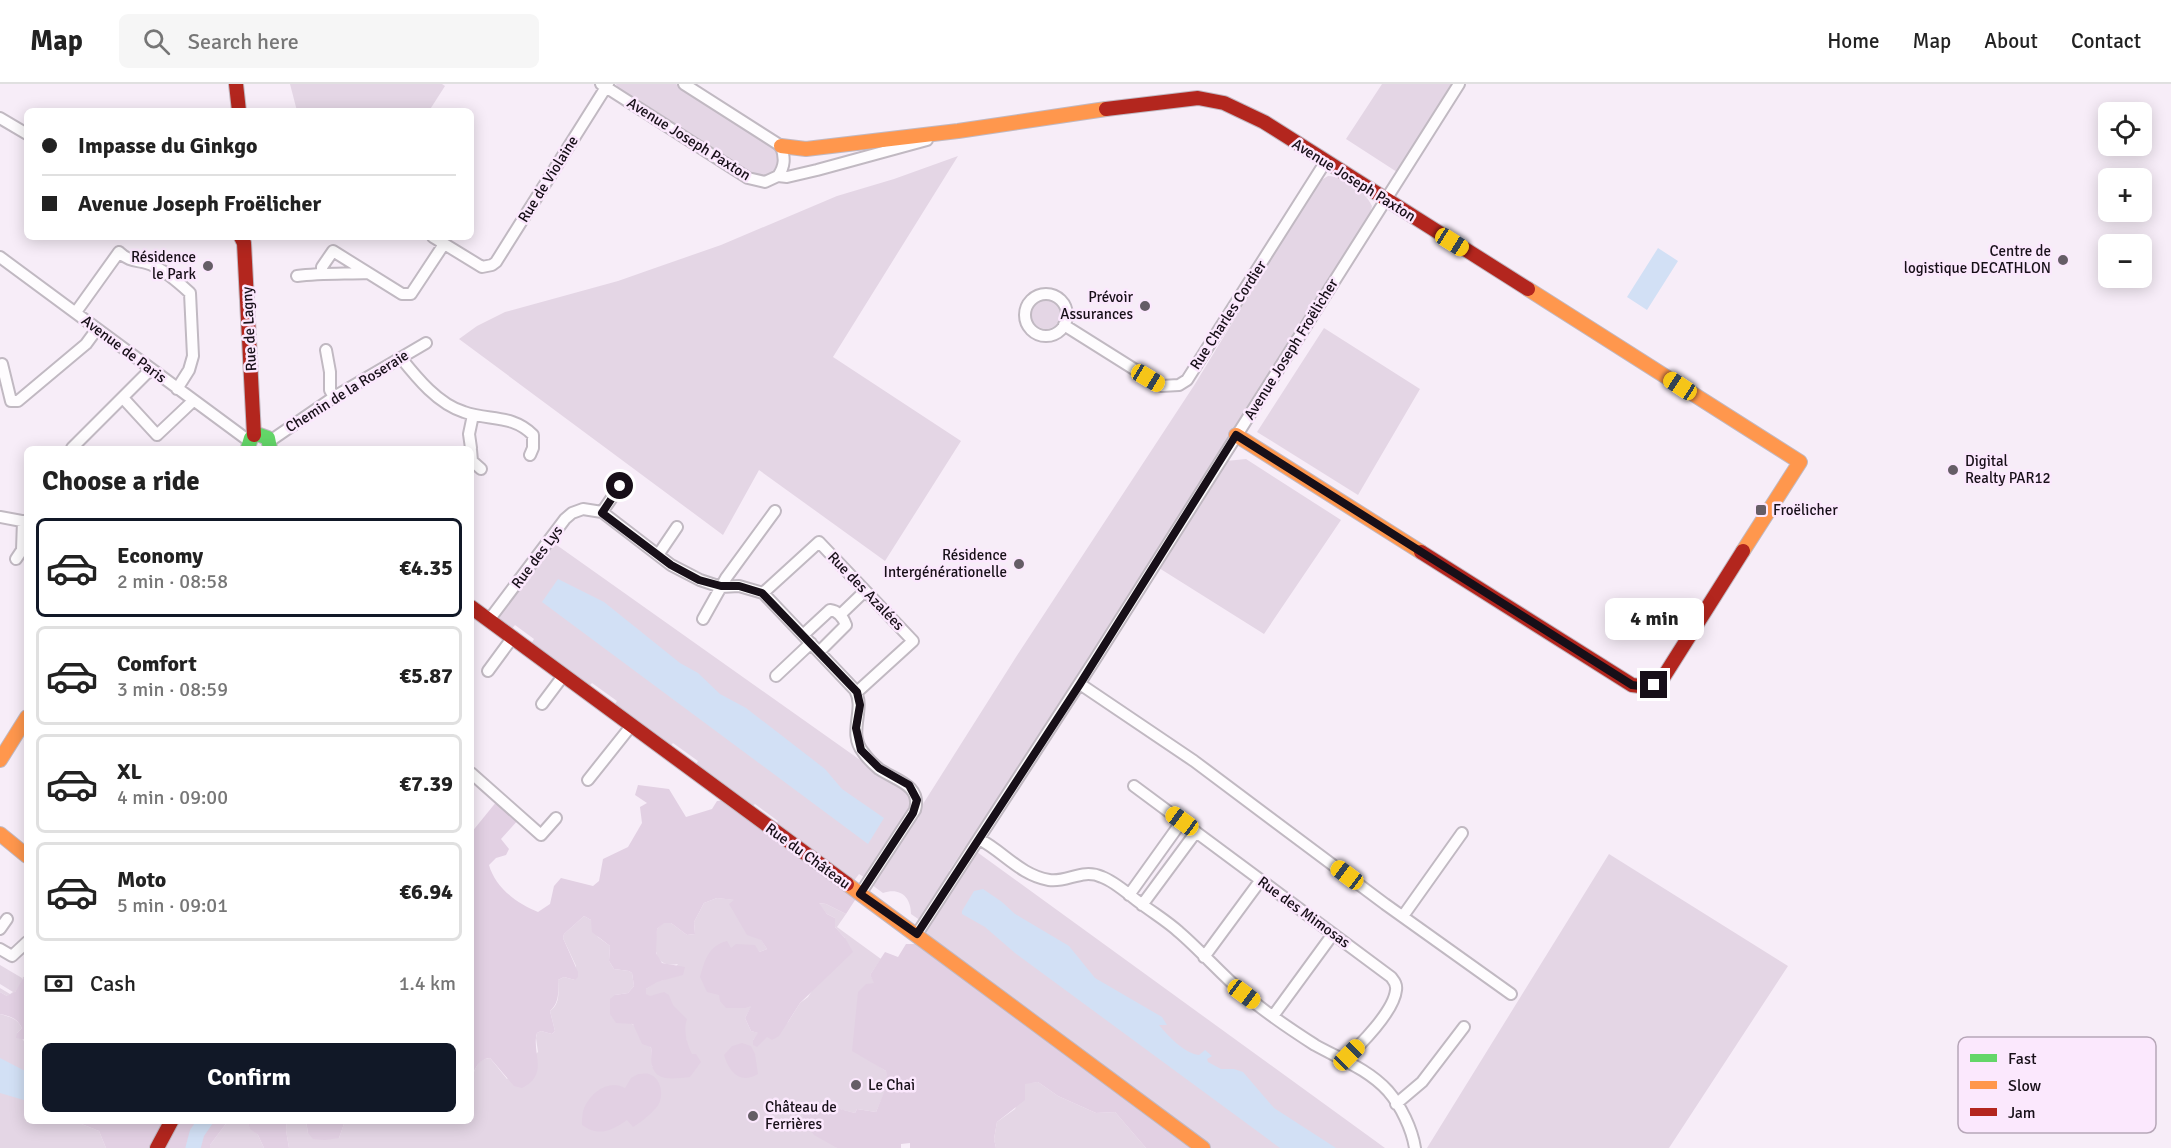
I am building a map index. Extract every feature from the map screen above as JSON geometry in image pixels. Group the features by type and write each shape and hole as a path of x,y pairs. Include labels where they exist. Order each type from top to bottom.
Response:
{"street":[{"path":"236,84 237,108"},
{"name":"Avenue Joseph Paxton","path":"684,84 781,146 806,149 958,131 1162,101 1198,98 1224,103 1253,115 1800,462"},
{"name":"Avenue Joseph Froëlicher","path":"1459,84 1236,435 1632,685 1647,687 1661,681 1800,462"},
{"name":"Avenue Joseph Paxton","path":"605,85 748,178 765,182 778,176 787,177 817,170 958,131"},
{"name":"Rue de Violaine","path":"444,244 476,264 487,267 496,262 605,85"},
{"path":"0,118 24,132"},
{"path":"778,176 784,164 781,146"},
{"name":"Rue Charles Cordier","path":"1064,325 1161,386 1179,385 1187,380 1326,161"},
{"name":"Rue de Lagny","path":"244,240 252,415 250,442"},
{"path":"322,273 322,267 333,252 402,294 411,294 444,244 438,240"},
{"path":"76,312 119,252 126,260 153,265 173,279 190,293 192,356 189,370 177,389"},
{"name":"Avenue de Paris","path":"0,256 250,442"},
{"path":"297,276 322,273 333,275 369,273"},
{"path":"1047,293 1060,299 1067,311 1064,325 1053,334 1040,335 1033,332 1025,320 1028,303 1033,298 1047,293"},
{"path":"2,364 11,401 18,401 86,344 97,329"},
{"name":"Chemin de la Roseraie","path":"270,445 334,397 426,343"},
{"path":"326,350 330,390 334,397"},
{"path":"401,358 418,379 438,397 461,412 506,419 524,426 533,435 531,455"},
{"path":"74,446 151,369"},
{"path":"123,398 157,435 193,401"},
{"path":"230,428 239,428 247,424 252,415"},
{"path":"471,446 469,434 473,415"},
{"path":"250,442 265,435 270,445"},
{"path":"917,934 1080,684 1236,435"},
{"path":"474,463 481,469"},
{"path":"620,486 602,513 671,565 699,580 721,586 739,586 762,593 857,692 860,705 856,728 861,750 879,768 911,781 917,800 915,810 860,894"},
{"name":"Rue des Lys","path":"489,620 565,519 582,509 602,513"},
{"path":"703,619 721,586 776,511"},
{"path":"0,517 24,521"},
{"path":"658,555 677,527"},
{"path":"16,559 22,550 24,531"},
{"name":"Rue des Azalées","path":"762,593 819,542 913,640 857,692"},
{"path":"840,615 865,591"},
{"name":"Rue du Château","path":"474,609 917,934 1203,1148"},
{"path":"776,676 830,610 836,611 846,625 819,652"},
{"path":"488,671 513,638"},
{"path":"542,704 563,676"},
{"path":"1080,684 1194,761 1512,994"},
{"path":"0,760 5,741 24,720"},
{"path":"588,780 631,726"},
{"path":"474,776 541,835 556,818"},
{"name":"Rue des Mimosas","path":"1134,786 1391,977 1397,988 1396,993 1382,1019 1344,1059"},
{"path":"1129,895 1182,821"},
{"path":"1142,905 1196,832"},
{"path":"1403,916 1462,832"},
{"path":"0,834 24,854"},
{"path":"980,839 995,847 1025,872 1036,877 1051,881 1091,874 1102,877 1129,895 1179,932 1244,994 1316,1045 1366,1073 1388,1092 1412,1134 1415,1148"},
{"path":"1204,957 1260,881"},
{"path":"0,929 7,919"},
{"path":"1273,1016 1334,934"},
{"path":"0,949 12,956 24,945"},
{"path":"1396,1104 1422,1082 1464,1027"},
{"path":"157,1148 170,1124"}],"shaded area":[{"path":"290,84 442,84 445,86 431,108 296,108"},
{"path":"616,84 676,84 772,144 780,158 777,170 768,177 752,175 619,90"},
{"path":"1382,84 1451,84 1397,172 1346,139"},
{"path":"958,156 833,357 961,441 885,561 759,470 723,535 459,339 477,326 505,312 618,281 721,245 837,196"},
{"path":"1328,176 1348,182 1365,195 1372,206 1369,219 969,849 965,847 949,871 953,874 921,921 911,914 907,898 903,895 895,891 883,893 872,885 914,818 918,819 923,804 1016,657 1195,384 1318,182"},
{"path":"1046,299 1057,303 1061,314 1057,325 1046,329 1035,325 1031,314 1035,303"},
{"path":"1324,328 1420,389 1358,495 1257,432"},
{"path":"1246,459 1341,520 1264,634 1159,568 1226,461"},
{"path":"551,541 911,796 914,802 867,879 859,874 853,882 774,828 778,821 755,804 749,810 694,768 698,761 673,743 668,749 613,707 617,701 592,683 587,689 530,646 534,639 515,625 510,631 498,618"},
{"path":"638,785 669,789 686,817 712,809 717,801 726,800 857,897 846,914 819,903 827,914 835,918 835,927 853,952 800,1003 779,1036 772,1040 767,1037 757,1047 753,1045 753,1040 758,1033 751,1031 745,1018 751,1006 726,1008 720,1001 719,995 707,992 700,977 708,954 721,943 727,941 731,948 736,944 755,945 759,952 767,949 761,940 747,935 729,904 734,900 717,898 704,903 694,922 695,934 687,935 671,923 664,923 657,929 656,953 662,963 685,967 683,975 657,982 646,989 646,994 650,996 664,992 669,995 673,1005 687,1019 686,1032 689,1046 692,1054 696,1054 701,1062 690,1077 668,1078 654,1071 651,1064 651,1047 642,1044 633,1024 616,1023 610,1014 610,999 615,995 628,993 634,986 632,973 614,969 609,961 610,946 592,932 591,920 584,916 564,934 563,938 578,977 575,980 564,977 558,980 557,1000 550,1011 555,1031 552,1034 541,1031 537,1033 538,1063 535,1076 522,1088 514,1086 490,1058 482,1061 474,1072 474,829 497,801 519,819 501,839 509,849 506,855 496,858 489,865 496,880 508,894 538,912 550,904 554,886 561,878 593,886 599,881 603,859 628,847 642,823 640,807 647,803 635,795"},
{"path":"977,852 1385,1148 1198,1148 924,933"},
{"path":"1609,854 1788,966 1669,1148 1427,1148"},
{"path":"717,898 736,900 767,949 759,952 719,995 752,1005 745,1018 751,1031 759,1033 753,1040 753,1045 788,1022 800,1003 808,997 845,938 835,927 835,918 827,914 818,903 826,904 846,914 837,927 881,959 870,975 875,983 865,1057 886,1071 888,1085 876,1112 857,1109 855,1113 810,1102 837,1148 289,1148 287,1124 306,1124 308,1133 339,1138 344,1124 474,1124 474,1072 482,1060 490,1058 507,1079 538,1052 537,1033 541,1031 552,1034 555,1031 550,1011 557,1001 558,980 564,977 575,980 576,966 563,938 564,934 584,916 591,920 598,937 610,946 609,961 614,969 632,973 634,986 628,993 615,995 624,1018 647,1035 651,1048 652,1067 688,1049 686,1038 645,998 646,989 657,981 664,980 678,964 664,963 657,955 657,929 663,923 671,923 687,935 695,934 694,922 704,903"},
{"path":"924,933 1198,1148 1146,1148 1115,1112 1096,1113 1058,1096 1038,1082 1025,1084 1025,1100 997,1122 994,1139 996,1148 910,1148 910,1143 901,1144 901,1148 837,1148 814,1135 803,1121 803,1109 810,1101 855,1113 857,1109 876,1112 887,1085 886,1071 852,1051 858,992 866,984 874,983 870,975 885,952 898,957 906,944 914,944"},
{"path":"0,965 22,980 24,977 15,992 24,999 0,992 0,988 10,994 13,992 0,984"},
{"path":"23,979 24,1039 16,1038 22,1028 18,1022 0,1014 0,992 7,996 15,992"},
{"path":"0,1014 13,1018 22,1028 17,1033 24,1041 24,1124 82,1124 99,1131 106,1148 0,1148"},
{"path":"742,1043 751,1046 755,1054 758,1074 752,1077 736,1075 729,1067 724,1055 732,1046"},
{"path":"638,1074 653,1076 661,1089 659,1104 651,1113 633,1127 627,1120 616,1127 599,1132 582,1125 584,1108 597,1091 613,1085 625,1088 631,1078"},
{"path":"1038,1082 1058,1096 1096,1113 1115,1112 1146,1148 996,1148 994,1139 997,1122 1015,1109 1025,1083"},
{"path":"82,1124 226,1124 210,1148 106,1148 99,1131"},
{"path":"226,1124 248,1124 258,1135 264,1148 210,1148"},
{"path":"248,1124 287,1124 289,1148 264,1148 258,1135 250,1129"},
{"path":"307,1124 344,1124 339,1138 313,1139 308,1133"}],"water":[{"path":"1658,248 1678,261 1647,310 1627,297"},
{"path":"558,579 604,602 680,663 698,673 720,694 746,708 825,769 842,789 884,818 868,844 542,602"},
{"path":"983,889 1015,914 1069,946 1095,978 1162,1017 1167,1025 1159,1025 1182,1048 1199,1055 1205,1050 1212,1056 1207,1059 1208,1062 1221,1069 1243,1072 1274,1108 1336,1148 1280,1148 1015,953 985,927 962,914 974,891"},
{"path":"0,1058 24,1070 24,1100 0,1093"}],"waterway":[{"path":"193,1148 197,1133 203,1124"}],"traffic: fast":[{"path":"249,446 251,438 257,434 268,438 270,446"}],"traffic: slow":[{"path":"781,146 806,149 958,131 1106,109"},
{"path":"1528,289 1800,462 1743,551"},
{"path":"1236,435 1421,552"},
{"path":"0,760 24,722"},
{"path":"0,834 24,854"},
{"path":"847,884 1203,1148"}],"traffic: jam":[{"path":"236,84 239,108"},
{"path":"1106,109 1198,98 1224,103 1264,122 1528,289"},
{"path":"242,240 254,435"},
{"path":"1421,552 1632,685 1647,687 1661,681 1743,551"},
{"path":"474,609 847,884"},
{"path":"157,1148 170,1124"}],"place":[{"name":"Centre de logistique DECATHLON","path":"2063,260"},
{"name":"Résidence le Park","path":"208,266"},
{"name":"Prévoir Assurances","path":"1145,306"},
{"name":"Digital Realty PAR12","path":"1953,470"},
{"name":"Froëlicher","path":"1761,510"},
{"name":"Résidence Intergénérationelle","path":"1019,564"},
{"name":"Le Chai","path":"856,1085"},
{"name":"Château de Ferrières","path":"753,1116"}],"route":[{"path":"620,486 602,513 671,565 699,580 721,586 739,586 762,593 857,692 860,705 856,738 861,750 879,768 909,785 917,800 915,810 860,894 917,934 1080,684 1236,435 1632,685 1639,687 1654,685"}]}
